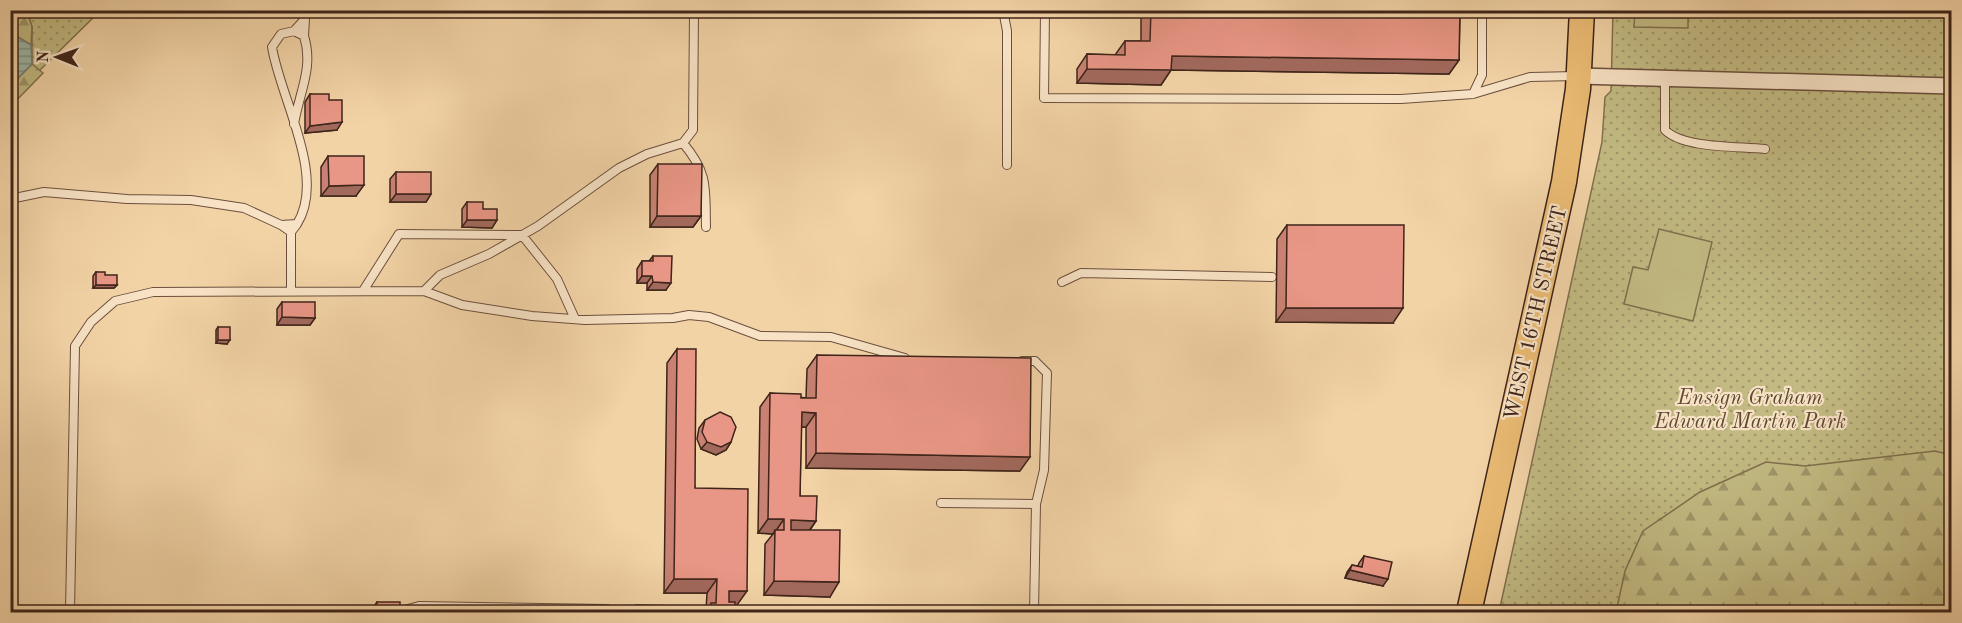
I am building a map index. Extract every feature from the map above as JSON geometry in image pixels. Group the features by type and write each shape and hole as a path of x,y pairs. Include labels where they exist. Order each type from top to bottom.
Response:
{"main road":[{"name":"WEST 16TH STREET","path":"1468,612 1564,182 1579,76 1582,10"}],"street":[{"path":"1579,76 1952,86"}],"lane":[{"path":"424,291 441,275 489,254 522,236 619,168 647,154 683,143 693,130 694,10"},
{"path":"1003,10 1007,31 1007,165"},
{"path":"1045,10 1044,98 1401,99 1473,94 1530,77 1579,76"},
{"path":"1473,94 1482,75 1482,10"},
{"path":"294,31 305,15"},
{"path":"294,124 297,102 307,76 309,53 304,36 305,15"},
{"path":"291,291 291,232 306,210 307,195 301,145 275,68 272,47 281,33 294,31 304,36"},
{"path":"1665,78 1665,130 1671,136 1690,142 1765,149"},
{"path":"683,143 697,160 705,180 706,227"},
{"path":"10,199 44,192 127,199 191,200 244,208 291,232"},
{"path":"281,225 297,224"},
{"path":"363,291 399,234 522,236 557,279 574,319"},
{"path":"1062,282 1081,273 1272,277"},
{"path":"70,612 75,346 91,322 116,301 153,292 424,291 462,305 532,316 574,319 673,318 689,315 710,317 760,336 831,337 904,358 916,359"},
{"path":"1011,361 1035,361 1047,372 1044,470 1036,504 1034,612"},
{"path":"941,503 1036,504"},
{"path":"404,612 419,606 536,611 619,609"},
{"path":"630,609 666,610"}],"green space":[{"path":"11,10 27,11 32,27 31,45 11,33"},
{"path":"27,11 100,11 39,71 32,64 32,27"},
{"name":"Ensign Graham Edward Martin Park","path":"1613,11 1951,11 1951,612 1499,612 1602,142 1605,97 1611,91"},
{"path":"1635,11 1688,11 1688,28 1634,27"},
{"path":"32,64 43,73 11,106 11,85"},
{"path":"1659,229 1712,242 1693,321 1624,304 1633,267 1648,270"},
{"path":"1935,451 1951,455 1951,612 1616,612 1625,571 1643,531 1700,492 1766,462 1805,466"}],"shaded area":[{"path":"11,33 31,45 32,64 11,85"}],"building":[{"path":"1151,10 1460,10 1459,60 1172,56 1171,70 1087,69 1087,54 1125,55 1125,41 1150,41"},
{"path":"310,94 329,94 329,100 342,100 342,122 310,126"},
{"path":"328,156 364,156 364,185 329,186"},
{"path":"658,164 702,164 701,216 657,216"},
{"path":"396,172 431,172 431,194 396,194"},
{"path":"467,202 483,202 483,209 497,209 497,220 467,220"},
{"path":"1287,225 1404,225 1403,308 1286,308"},
{"path":"653,256 672,256 671,283 653,282 652,276 642,276 642,261 653,261"},
{"path":"96,272 117,275 117,285 96,285"},
{"path":"282,302 315,302 315,318 282,317"},
{"path":"218,327 230,327 230,340 218,340"},
{"path":"677,349 696,349 695,488 748,489 747,591 729,591 729,602 735,602 735,612 711,612 711,603 716,603 717,579 674,579"},
{"path":"817,355 1031,358 1030,457 816,453 816,413 802,412 800,496 817,496 816,521 791,520 791,530 840,530 839,582 774,581 775,530 784,530 784,519 768,519 770,393 801,394 801,398 816,398"},
{"path":"720,412 731,417 736,427 731,442 721,447 707,442 702,432 705,420"},
{"path":"1364,556 1392,562 1388,579 1350,570 1352,565 1362,567"},
{"path":"377,602 400,602 400,612 377,612"},
{"path":"599,606 646,607 646,612 599,612"}]}
